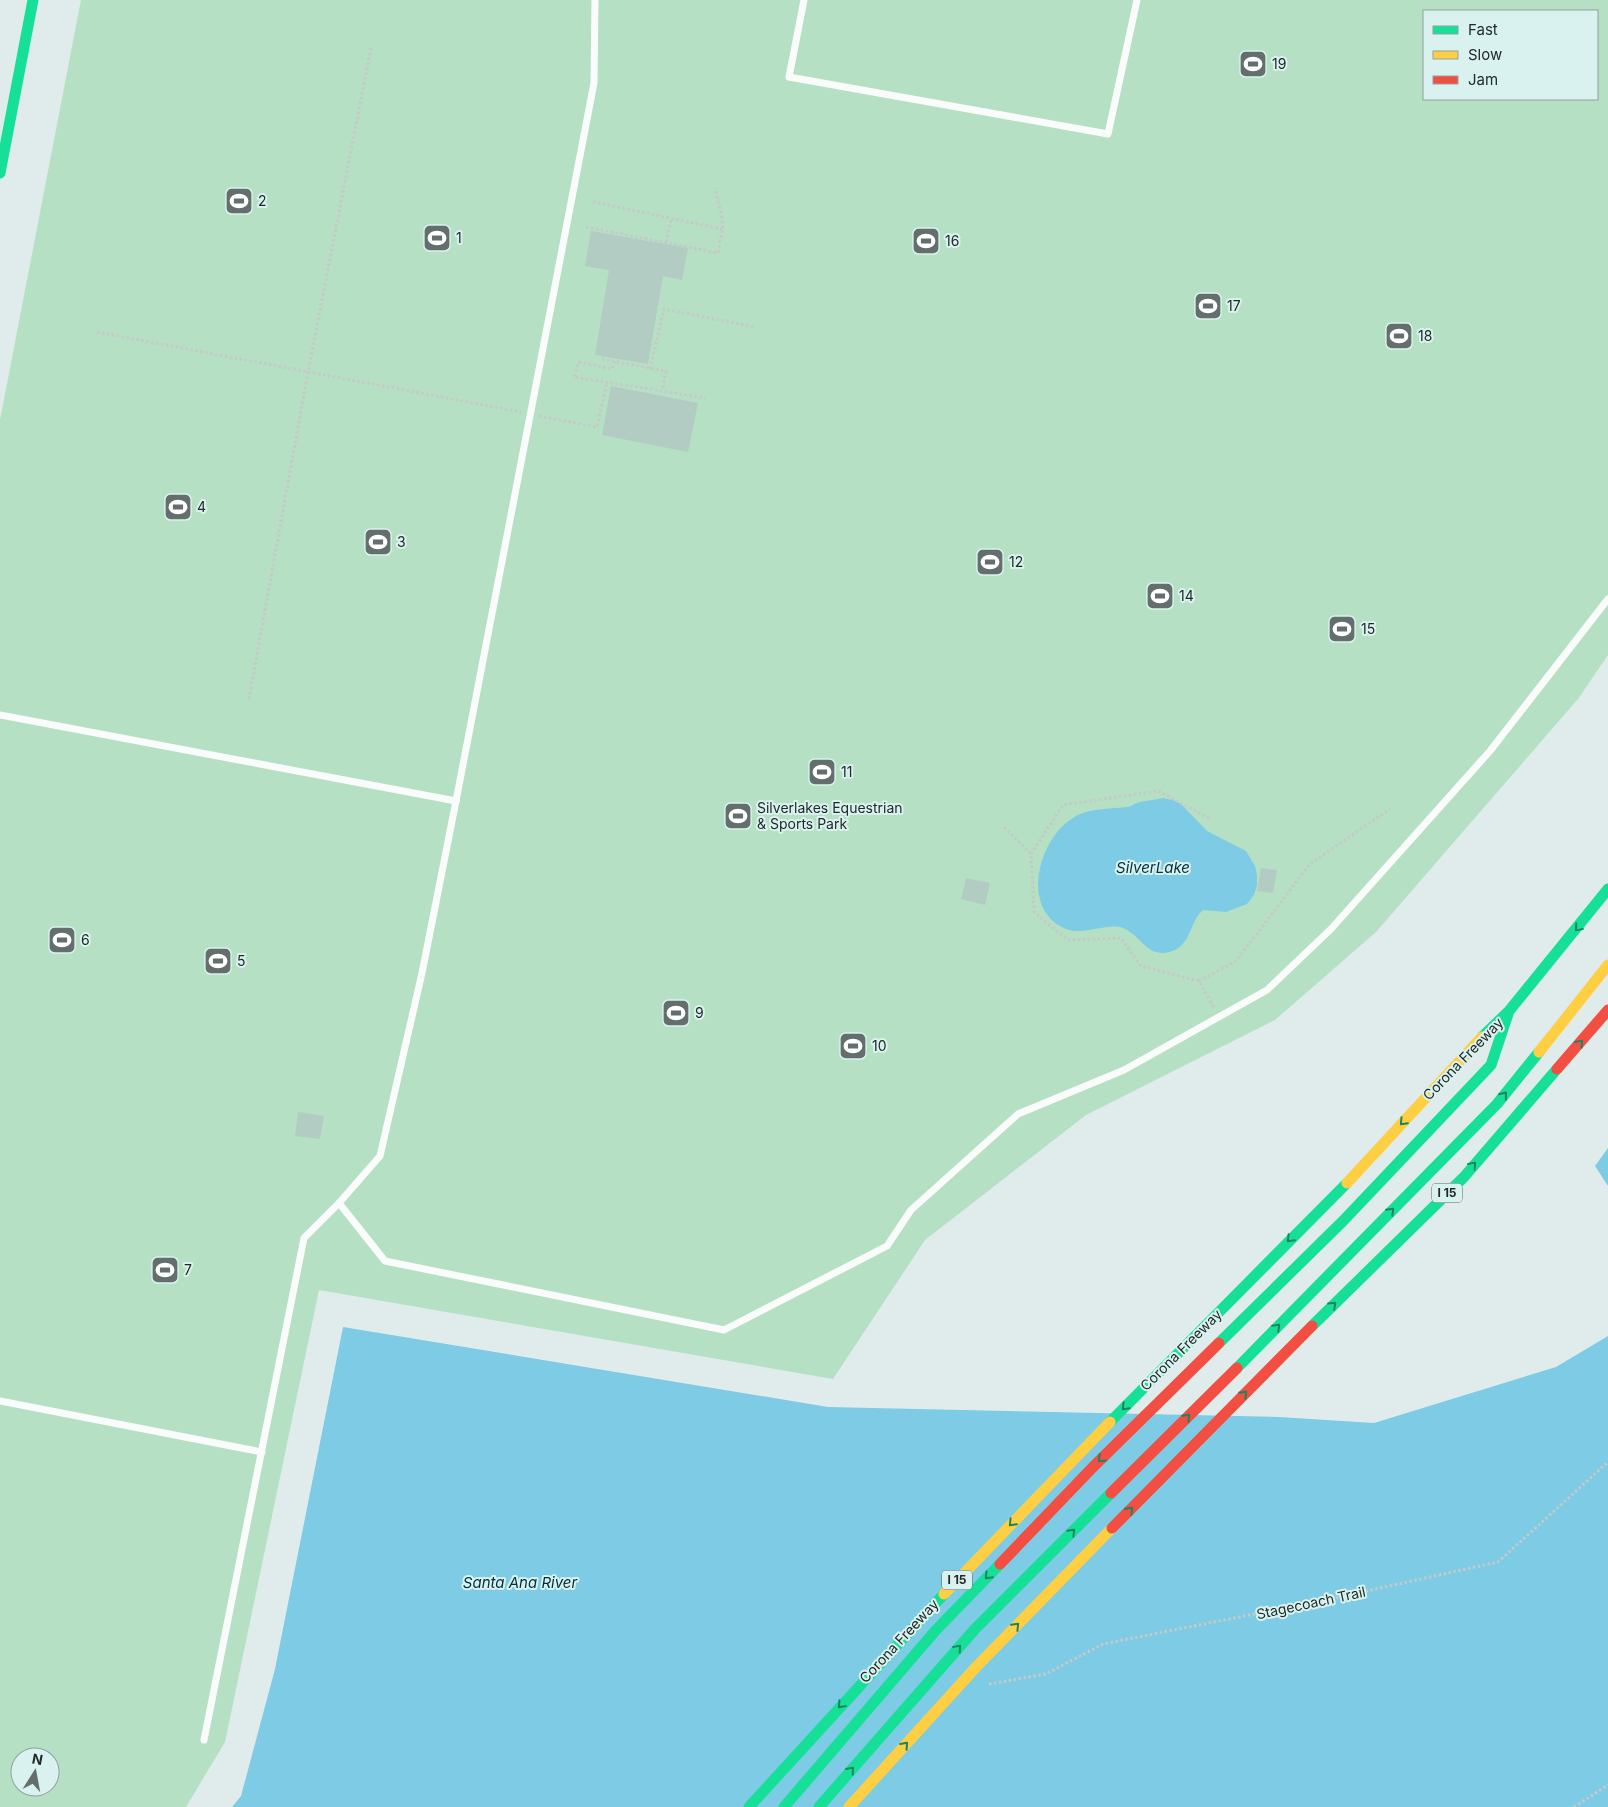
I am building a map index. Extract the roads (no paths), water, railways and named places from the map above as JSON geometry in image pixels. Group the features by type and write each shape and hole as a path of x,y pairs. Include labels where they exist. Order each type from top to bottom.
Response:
{"main road":[{"path":"0,173 33,0"},
{"name":"Corona Freeway","path":"749,1807 923,1615 1171,1359 1354,1176 1475,1044 1509,1011 1608,889"},
{"path":"819,1807 974,1629 1243,1362 1497,1104 1608,965"},
{"name":"I 15","path":"849,1807 977,1666 1274,1363 1464,1177 1608,1010"},
{"path":"784,1807 936,1630 1093,1467 1343,1221 1491,1065 1509,1011"}],"lane":[{"path":"204,1740 304,1238 339,1203 380,1156 422,973 594,83 595,0"},
{"path":"804,0 789,77 1108,134 1136,0"},
{"path":"339,1203 385,1261 724,1330 887,1246 911,1210 1018,1114 1124,1070 1267,990 1331,929 1490,751 1608,599"},
{"path":"0,715 456,802"},
{"path":"0,1401 262,1452"}],"water":[{"name":"SilverLake","path":"1163,798 1181,804 1207,831 1246,851 1255,866 1257,875 1254,895 1247,904 1226,912 1203,910 1185,942 1175,950 1166,953 1158,953 1152,950 1123,928 1110,927 1073,931 1066,929 1051,919 1042,905 1038,889 1039,872 1044,854 1053,838 1064,825 1078,815 1090,811 1128,807 1136,803"},
{"path":"1608,1148 1608,1186 1595,1166"},
{"name":"Santa Ana River","path":"343,1327 828,1407 1279,1417 1374,1423 1556,1367 1608,1336 1608,1807 232,1807 241,1796 275,1669"}],"place":[{"name":"19","path":"1253,64"},
{"name":"2","path":"239,201"},
{"name":"1","path":"437,238"},
{"name":"16","path":"926,241"},
{"name":"17","path":"1208,306"},
{"name":"18","path":"1399,336"},
{"name":"4","path":"178,507"},
{"name":"3","path":"378,542"},
{"name":"12","path":"990,562"},
{"name":"14","path":"1160,596"},
{"name":"15","path":"1342,629"},
{"name":"11","path":"822,772"},
{"name":"Silverlakes Equestrian & Sports Park","path":"738,816"},
{"name":"6","path":"62,940"},
{"name":"5","path":"218,961"},
{"name":"9","path":"676,1013"},
{"name":"10","path":"853,1046"},
{"name":"7","path":"165,1270"}]}
